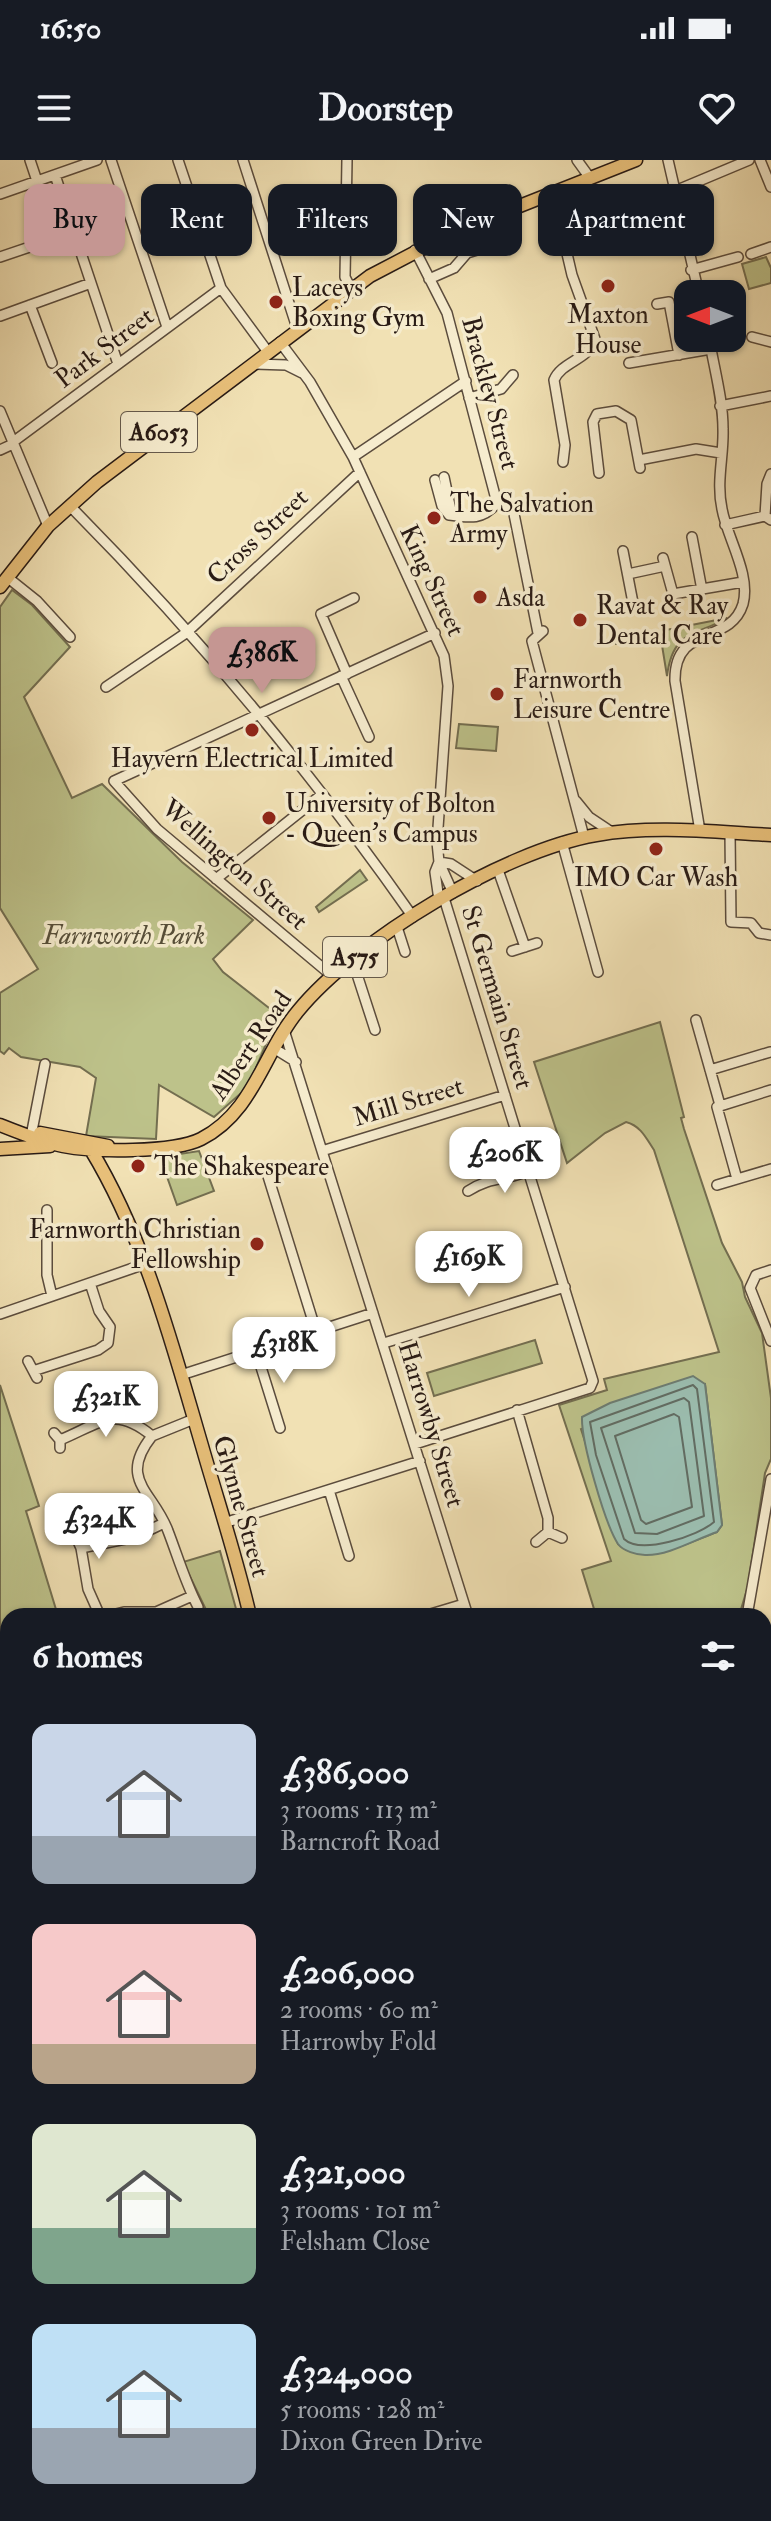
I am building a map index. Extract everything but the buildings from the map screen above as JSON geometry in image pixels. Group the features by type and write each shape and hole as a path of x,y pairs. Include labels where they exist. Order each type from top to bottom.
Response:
{"main road":[{"name":"A6053","path":"576,184 636,160"},
{"name":"A6053","path":"4,582 48,526 137,448 351,289 413,251"},
{"name":"Albert Road","path":"112,1148 185,1145 204,1137 247,1098 284,1030 331,975 397,927 445,897 498,870 562,842 613,833 700,831 771,835"},
{"name":"A575","path":"6,1128 92,1141 112,1148"},
{"name":"A575","path":"31,1134 61,1146"},
{"name":"A575","path":"0,1149 61,1146 91,1150 112,1148"},
{"name":"Glynne Street","path":"111,1182 112,1148"},
{"name":"Glynne Street","path":"91,1150 111,1182 181,1375 248,1608"}],"street":[{"path":"30,160 37,181"},
{"path":"0,194 97,160"},
{"path":"111,160 167,327"},
{"path":"178,160 221,288 268,352"},
{"path":"243,160 297,328"},
{"path":"347,160 345,277 351,289"},
{"path":"577,160 590,178"},
{"path":"668,160 673,184"},
{"path":"692,184 749,160"},
{"path":"760,160 771,187"},
{"path":"55,175 58,184"},
{"path":"751,254 771,247"},
{"path":"0,257 24,249"},
{"path":"82,256 118,364"},
{"name":"Brackley Street","path":"418,256 447,313 497,503 513,509 538,635 535,656 584,837"},
{"path":"429,279 454,268 464,256"},
{"path":"563,462 565,445 555,377 588,352 595,339 568,256"},
{"path":"688,256 694,280"},
{"path":"691,270 738,257"},
{"path":"0,316 91,283"},
{"name":"Park Street","path":"0,450 221,288"},
{"path":"657,304 669,302 679,355"},
{"path":"30,305 52,363"},
{"path":"749,337 771,342"},
{"name":"King Street","path":"280,342 308,378 353,457 435,633 448,676 436,825 445,897"},
{"path":"629,363 695,352"},
{"path":"700,831 675,681 676,665 693,640 734,619 743,604 743,582 719,494 720,406 711,352"},
{"path":"253,364 286,365 308,378"},
{"path":"469,398 501,389 513,375"},
{"path":"353,457 466,381"},
{"path":"720,406 771,396"},
{"path":"0,411 48,526"},
{"path":"599,473 593,422 597,414 619,411 629,418 640,464 696,449 721,453"},
{"name":"Cross Street","path":"106,687 186,633 360,472"},
{"path":"725,525 768,518 767,484 771,474"},
{"path":"440,478 445,512 473,518 488,514 497,503"},
{"path":"70,506 142,579 257,714 413,917"},
{"path":"692,537 702,590"},
{"path":"623,551 634,608"},
{"path":"628,574 664,562 673,594 743,582"},
{"path":"4,582 37,601 70,637"},
{"path":"354,598 321,614 370,737"},
{"path":"257,714 435,633"},
{"path":"535,656 548,652"},
{"name":"Wellington Street","path":"257,714 114,781 157,829 331,975"},
{"path":"216,879 320,796"},
{"name":"Brackley Street","path":"574,798 592,820 613,833"},
{"path":"730,833 731,922 751,923 759,933 771,935"},
{"path":"562,842 598,972"},
{"path":"439,862 451,864 477,881"},
{"name":"King Street","path":"439,862 435,872 445,897"},
{"path":"498,870 525,947"},
{"name":"St Germain Street","path":"445,897 593,1384 517,1410"},
{"path":"397,927 405,952"},
{"path":"512,951 537,943"},
{"path":"352,959 375,1030"},
{"path":"696,1020 737,1179"},
{"name":"Harrowby Street","path":"284,1030 325,1150 465,1608"},
{"path":"275,1049 296,1062"},
{"path":"710,1070 770,1052"},
{"path":"31,1134 45,1064"},
{"path":"718,1106 771,1090"},
{"name":"Mill Street","path":"325,1150 505,1095"},
{"path":"717,1185 771,1169"},
{"path":"467,1191 489,1178 509,1178 529,1171"},
{"path":"267,1173 316,1331"},
{"path":"47,1210 47,1275 52,1296"},
{"path":"0,1314 142,1265"},
{"path":"771,1270 756,1275 750,1288 771,1341"},
{"path":"28,1361 36,1374 98,1350 108,1343 110,1327 99,1311 90,1283"},
{"path":"384,1343 565,1287"},
{"path":"181,1375 373,1313"},
{"path":"256,1351 281,1416 280,1428"},
{"path":"415,1444 517,1410 542,1481 548,1532"},
{"path":"58,1440 121,1417 135,1421 152,1436"},
{"path":"194,1419 152,1436 141,1454 138,1478 141,1489 164,1523 198,1607"},
{"path":"224,1523 420,1461"},
{"path":"749,1608 767,1531 771,1479"},
{"path":"329,1490 349,1556"},
{"path":"77,1506 68,1516 81,1548 88,1589 96,1608"},
{"path":"81,1548 135,1537 164,1523"},
{"path":"548,1532 562,1538"},
{"path":"536,1542 548,1532"},
{"path":"165,1608 192,1596"},
{"path":"451,1608 464,1604"}],"green space":[{"path":"766,257 771,268 771,283 749,289 742,264"},
{"name":"Farnworth Park","path":"12,590 32,605 70,647 24,697 72,798 102,784 182,862 253,920 213,959 223,972 278,1015 248,1087 214,1117 159,1085 156,1139 86,1136 96,1078 80,1067 21,1057 9,1048 4,1054 0,1051 0,993 38,969 0,908 0,607"},
{"path":"727,618 680,642 674,650 667,676 661,639 616,644 615,640"},
{"path":"459,724 498,727 496,751 456,748"},
{"path":"360,870 367,880 319,912 316,907"},
{"path":"660,1022 684,1117 681,1118 684,1129 722,1243 742,1282 745,1297 762,1333 771,1398 771,1459 765,1473 748,1586 741,1608 594,1608 582,1570 611,1561 559,1405 607,1390 604,1379 719,1352 654,1150 639,1129 626,1122 605,1133 567,1163 534,1062","holes":["705,1384 722,1525 717,1532 680,1547 653,1553 640,1554 618,1544 581,1429"]},
{"path":"199,1151 214,1191 177,1205 160,1157"},
{"path":"535,1340 542,1363 434,1396 427,1373"},
{"path":"0,1385 39,1506 26,1511 56,1608 0,1608"},
{"path":"220,1551 236,1608 205,1608 183,1562"}],"water":[{"path":"693,1376 705,1384 722,1525 717,1532 663,1553 645,1555 630,1552 618,1544 607,1519 590,1462 582,1417 610,1403"}],"place":[{"name":"Maxton House","path":"608,286"},
{"name":"Laceys Boxing Gym","path":"276,302"},
{"name":"The Salvation Army","path":"434,518"},
{"name":"Asda","path":"480,597"},
{"name":"Ravat & Ray Dental Care","path":"580,620"},
{"name":"Farnworth Leisure Centre","path":"497,694"},
{"name":"Hayvern Electrical Limited","path":"252,730"},
{"name":"University of Bolton - Queen's Campus","path":"269,818"},
{"name":"IMO Car Wash","path":"656,849"},
{"name":"The Shakespeare","path":"138,1166"},
{"name":"Farnworth Christian Fellowship","path":"257,1244"}]}
